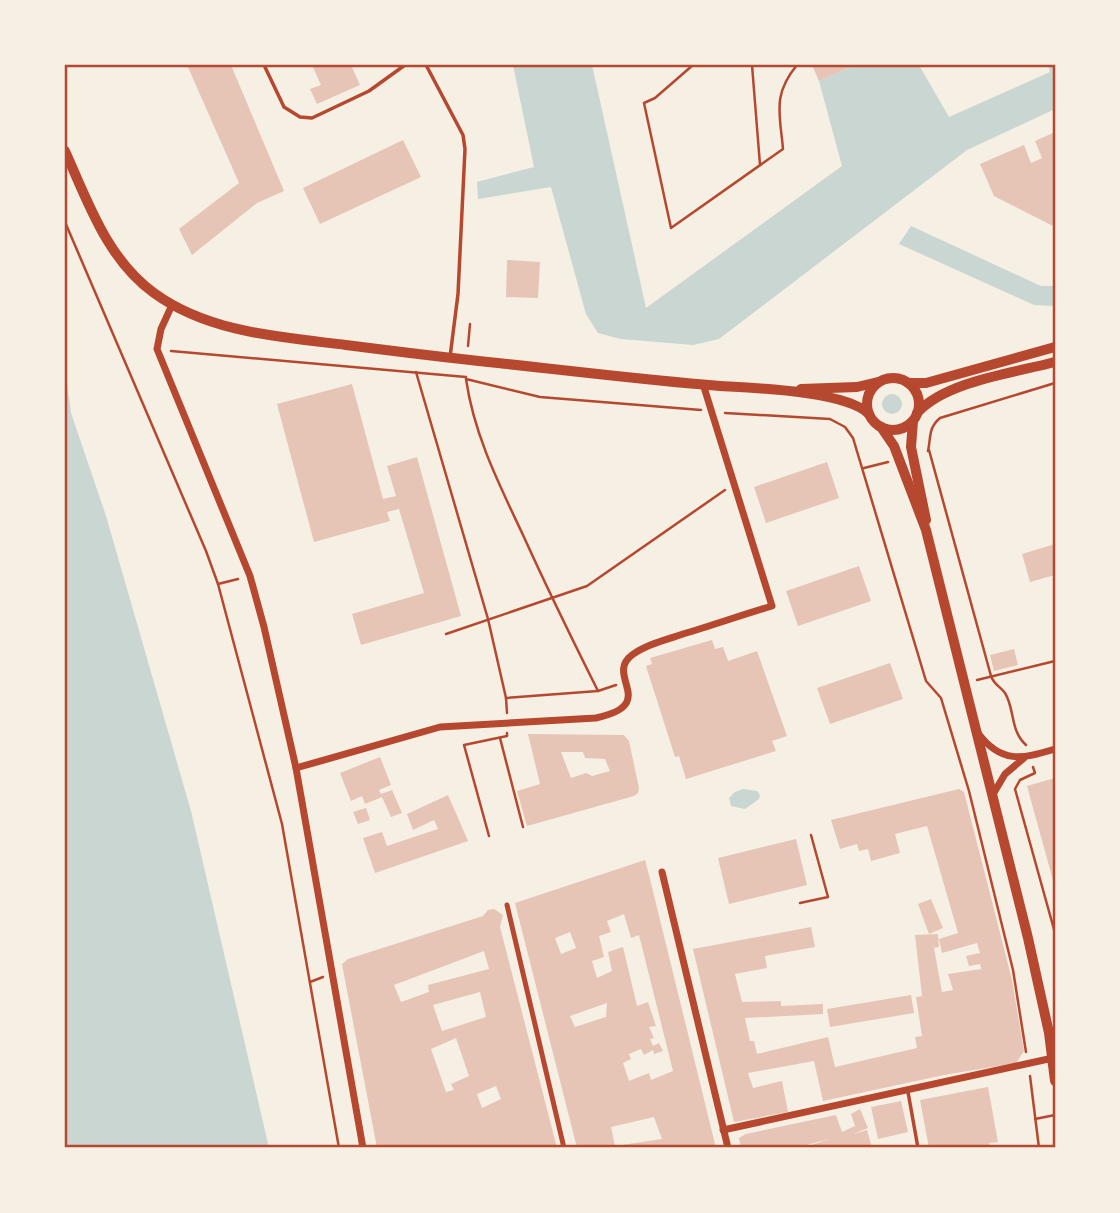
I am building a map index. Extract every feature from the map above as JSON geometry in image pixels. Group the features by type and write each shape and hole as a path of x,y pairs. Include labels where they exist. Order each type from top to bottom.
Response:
{"main road":[{"path":"65,151 96,221 130,273 173,306 201,318 239,330 450,358 777,390 846,402 860,406 869,414 894,446 926,530 1028,938 1054,1063 1055,1081"},
{"path":"777,390 857,387 894,378 908,383 926,383 1055,347"},
{"path":"880,427 898,429 915,417 929,401 949,391 1055,362"},
{"path":"869,414 868,396 878,383"},
{"path":"908,383 918,397 911,447 924,504 926,530"}],"street":[{"path":"173,306 161,329 157,349 250,576 296,768 363,1148"},
{"path":"296,768 440,727 596,718 620,711 629,698 624,668 627,659 634,653 772,606 702,384"},
{"path":"976,730 986,744 1000,754 1028,757"},
{"path":"992,796 1005,774 1028,757 1055,749"},
{"path":"662,872 728,1148"},
{"path":"507,905 564,1148"},
{"path":"723,1130 1028,1063 1054,1063"}],"lane":[{"path":"264,65 284,107 300,117 312,118 369,91 405,65"},
{"path":"426,65 463,135 465,149 458,295 450,358"},
{"path":"907,1090 918,1148"}],"path":[{"path":"693,65 655,98 645,103 671,228 783,149 778,100 787,77 797,65"},
{"path":"752,65 761,165"},
{"path":"65,222 218,584 282,824 339,1148"},
{"path":"157,349 416,372 466,379 540,397 704,410"},
{"path":"467,369 470,407 493,473 598,691"},
{"path":"416,372 488,619 506,698"},
{"path":"1055,383 940,418 929,433 929,450 991,676 996,687 1006,695 1019,738 1027,746 1035,774 1020,780 1015,789 1055,933"},
{"path":"720,412 830,419 845,426 853,438 911,637 926,681 941,698 972,802 1013,970 1038,1148"},
{"path":"918,453 929,450"},
{"path":"862,469 892,460"},
{"path":"446,634 587,586 734,485"},
{"path":"218,584 250,576"},
{"path":"965,684 1055,661"},
{"path":"500,738 523,827"},
{"path":"800,903 828,897 811,835"},
{"path":"310,982 321,978"},
{"path":"1035,1119 1055,1115"}],"shaded area":[{"path":"513,65 592,65 646,308 842,166 819,81 855,65 919,65 949,117 1050,72 1048,65 1055,65 1055,109 967,150 719,339 693,345 621,339 598,333 586,314 551,187 478,199 477,182 534,167"},
{"path":"911,226 1041,286 1055,286 1055,306 1034,305 899,244"},
{"path":"65,368 71,413 106,516 191,811 269,1148 65,1148"},
{"path":"888,394 896,394 902,404 896,414 888,414 882,408 882,400"},
{"path":"743,789 757,791 759,799 745,809 731,806 729,798"}],"building":[{"path":"187,65 231,65 284,191 257,203 192,255 179,229 239,183"},
{"path":"312,65 351,65 360,85 317,104 310,89 321,85"},
{"path":"812,65 855,65 819,81"},
{"path":"1055,132 1055,227 994,196 980,164 1024,145 1031,163 1042,158 1035,141"},
{"path":"403,140 421,177 320,224 303,188"},
{"path":"507,260 540,262 538,298 506,297"},
{"path":"352,384 383,499 396,496 387,466 417,457 461,616 361,645 352,614 424,593 399,509 387,512 390,521 314,542 277,404"},
{"path":"827,462 839,498 766,523 754,487"},
{"path":"1055,544 1055,575 1030,582 1022,554"},
{"path":"859,566 871,601 798,626 786,591"},
{"path":"712,640 715,649 723,647 728,661 757,651 787,736 772,741 776,751 686,779 679,756 675,757 646,666 652,664 650,658"},
{"path":"1014,649 1018,665 994,671 990,655"},
{"path":"890,663 903,699 830,724 817,688"},
{"path":"528,734 624,735 629,741 639,788 634,796 527,826 517,791 540,784","holes":["561,752 583,752 585,758 605,759 610,771 592,776 586,773 571,778"]},
{"path":"380,757 391,785 379,790 381,794 392,790 402,813 391,817 382,797 365,804 362,796 351,801 340,773"},
{"path":"1055,778 1054,799 1054,884 1027,786"},
{"path":"959,789 964,792 1012,980 1024,1051 1016,1063 944,1075 823,1101 814,1061 748,1073 753,1088 782,1081 788,1112 734,1122 693,949 811,927 815,947 765,956 767,968 735,974 742,1002 781,1001 781,1006 823,1004 823,1014 745,1018 750,1041 754,1041 757,1054 828,1037 835,1067 917,1048 915,1037 922,1036 916,997 922,996 915,935 938,934 939,947 934,948 942,992 953,990 948,974 981,969 980,964 969,966 966,956 980,953 977,943 942,953 939,939 958,933 927,826 895,834 900,853 871,861 868,849 859,851 857,844 840,849 831,820"},
{"path":"448,795 468,841 375,873 363,838 382,832 387,846 438,829 434,820 413,830 407,814"},
{"path":"366,808 370,820 358,824 353,812"},
{"path":"796,839 807,885 729,904 718,858"},
{"path":"645,860 716,1148 577,1148 515,903","holes":["624,914 631,938 639,935 673,1071 651,1080 649,1073 629,1081 623,1063 631,1059 629,1054 641,1049 644,1055 653,1050 654,1054 663,1051 659,1043 653,1046 650,1039 654,1038 649,1027 656,1026 648,1002 637,1006 623,947 608,952 612,971 597,978 592,961 604,957 599,936 611,932 607,921","570,932 576,948 561,954 555,938","607,1003 606,1017 575,1027 570,1016","654,1117 662,1139 615,1146 611,1127"]},
{"path":"931,899 943,928 929,934 918,904"},
{"path":"494,909 503,915 500,927 557,1148 377,1148 342,964 348,959 483,916 488,910","holes":["484,951 489,969 428,985 429,992 401,1002 394,985","480,992 486,1017 442,1031 433,1005","456,1038 469,1076 451,1084 454,1090 446,1092 431,1049","496,1086 501,1099 482,1108 477,1094"]},
{"path":"911,995 914,1013 830,1027 827,1009"},
{"path":"988,1087 998,1142 989,1143 990,1148 929,1148 920,1100"},
{"path":"901,1101 908,1132 878,1139 871,1107"},
{"path":"860,1109 868,1128 853,1134 867,1130 872,1148 803,1148 829,1139 795,1148 741,1148 739,1138 746,1134 836,1115 842,1132 855,1126 851,1114"}]}
